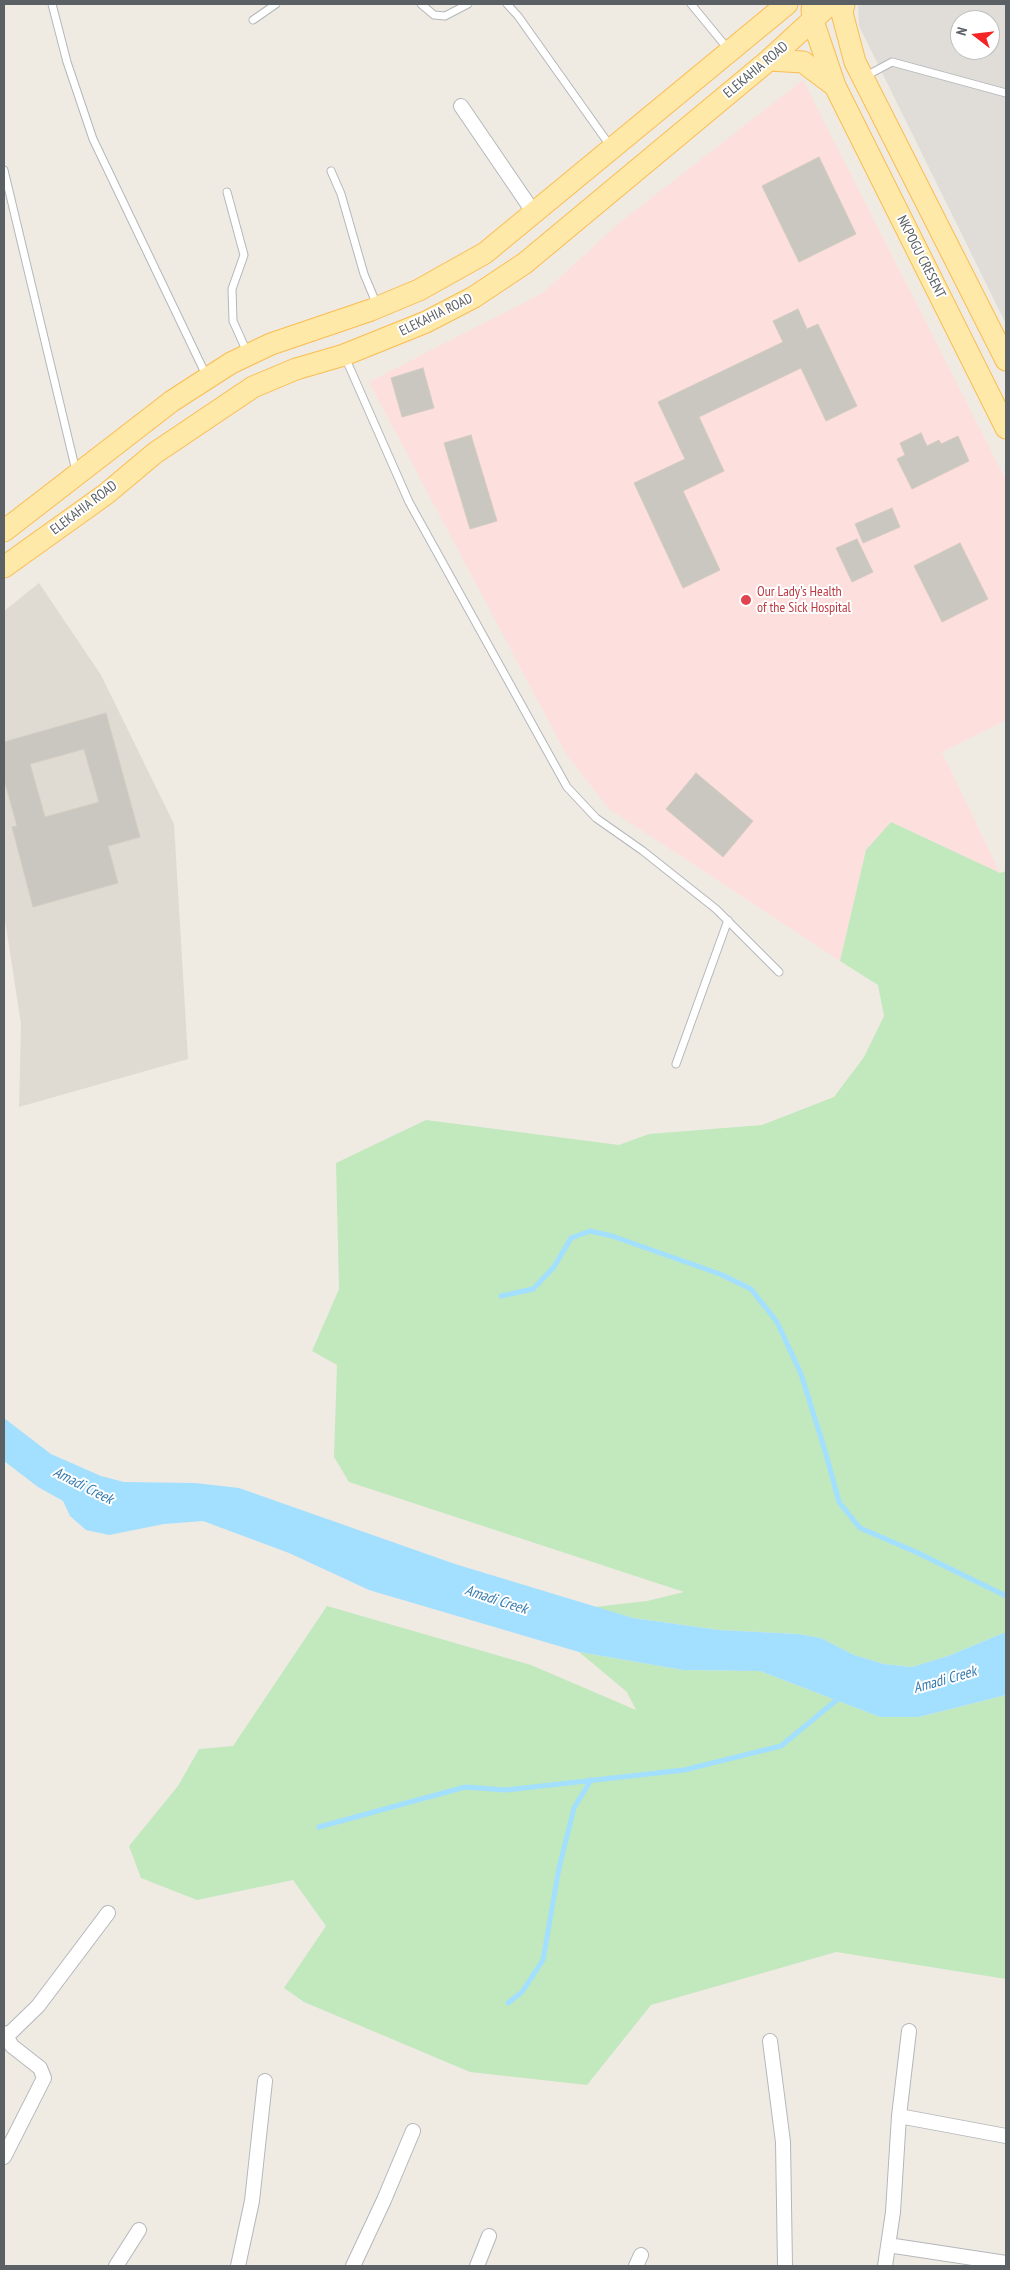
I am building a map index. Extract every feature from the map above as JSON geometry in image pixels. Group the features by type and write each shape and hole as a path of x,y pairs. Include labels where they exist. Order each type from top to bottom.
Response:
{"main road":[{"path":"4,531 172,401 207,378 271,344 378,307 419,290 462,267 534,213 787,4"},
{"name":"ELEKAHIA ROAD","path":"4,567 106,494 155,453 222,406 253,387 296,369 344,354 426,322 474,297 525,263 768,60 813,12 830,4"},
{"path":"844,4 842,13 859,69 1006,360"},
{"path":"769,18 813,12 859,69"},
{"name":"NKPOGU CRESENT","path":"813,12 835,86 1006,428"},
{"name":"NKPOGU CRESENT","path":"768,60 804,62 835,86"}],"street":[{"path":"461,106 534,213"},
{"path":"4,2157 44,2078 40,2068 5,2036 38,2006 108,1912"},
{"path":"885,2266 893,2212 899,2116 909,2031"},
{"path":"770,2041 783,2142 785,2266"},
{"path":"238,2266 252,2201 265,2081"},
{"path":"899,2116 1006,2136"},
{"path":"354,2266 413,2131"},
{"path":"116,2266 139,2230"},
{"path":"477,2266 489,2236"},
{"path":"888,2246 1006,2263"}],"lane":[{"path":"52,4 67,62 93,139 207,378"},
{"path":"253,20 276,4"},
{"path":"421,4 434,15 445,16 468,4"},
{"path":"507,4 518,16 612,148"},
{"path":"691,4 730,51"},
{"path":"859,69 892,62 1006,93"},
{"path":"4,170 77,476"},
{"path":"331,171 341,194 364,274 378,307"},
{"path":"227,192 244,256 232,289 233,321 249,355"},
{"path":"344,354 409,502 567,787 596,818 644,851 728,920 779,972"},
{"path":"676,1064 728,920"}],"shaded area":[{"path":"858,4 1006,4 1006,324 859,26"},
{"name":"Our Lady's Health of the Sick Hospital","path":"803,80 1006,480 1006,720 942,752 1000,873 891,822 866,850 840,961 609,809 566,754 369,382 543,293 618,224"},
{"path":"39,583 101,675 174,824 188,1059 19,1107 21,1024 4,914 4,611"}],"green space":[{"path":"891,822 1000,873 1006,871 1006,1632 948,1656 912,1667 884,1664 854,1655 821,1638 798,1634 719,1630 633,1618 594,1607 647,1601 684,1592 349,1482 334,1457 337,1365 312,1351 339,1289 336,1163 426,1120 619,1145 649,1134 762,1125 834,1097 864,1057 884,1016 878,985 840,961 866,850"},
{"path":"327,1606 531,1665 636,1710 627,1692 579,1652 683,1670 760,1671 880,1717 919,1717 1006,1695 1006,1979 836,1952 651,2005 587,2085 470,2072 304,2002 284,1988 326,1926 293,1880 197,1900 141,1878 129,1846 178,1786 199,1749 233,1746"}],"water":[{"name":"Amadi Creek","path":"4,1418 51,1454 101,1476 124,1482 195,1483 239,1488 455,1564 633,1618 719,1630 798,1634 821,1638 854,1655 884,1664 912,1667 948,1656 1006,1632 1006,1695 919,1717 880,1717 760,1671 683,1670 579,1652 369,1590 289,1553 203,1521 164,1524 109,1535 86,1530 70,1516 63,1501 38,1487 4,1461"}],"building":[{"path":"819,157 856,234 799,262 762,186"},
{"path":"798,309 807,329 818,324 857,406 826,421 801,368 699,417 724,471 683,491 720,570 683,588 634,483 685,459 658,402 783,342 773,321"},
{"path":"423,368 434,408 402,417 391,378"},
{"path":"921,433 927,446 939,440 941,444 958,436 969,461 912,489 897,459 905,455 900,443"},
{"path":"471,435 497,521 470,529 444,443"},
{"path":"892,508 900,527 863,543 855,524"},
{"path":"857,539 873,572 852,582 836,548"},
{"path":"960,543 988,599 942,622 914,566"},
{"path":"106,713 140,837 108,846 118,883 33,907 12,827 17,826 4,779 4,742","holes":["84,749 99,802 45,817 30,764"]},
{"path":"696,773 753,821 723,857 666,809"}],"waterway":[{"path":"501,1296 533,1289 554,1267 571,1238 590,1231 612,1236 720,1274 751,1289 777,1322 801,1374 839,1502 860,1528 916,1552 1006,1596"},
{"path":"319,1827 465,1787 506,1790 684,1770 781,1746 839,1698"},
{"path":"508,2003 522,1992 543,1960 559,1868 574,1808 591,1780"}],"place":[{"name":"Our Lady's Health of the Sick Hospital","path":"746,600"}]}
